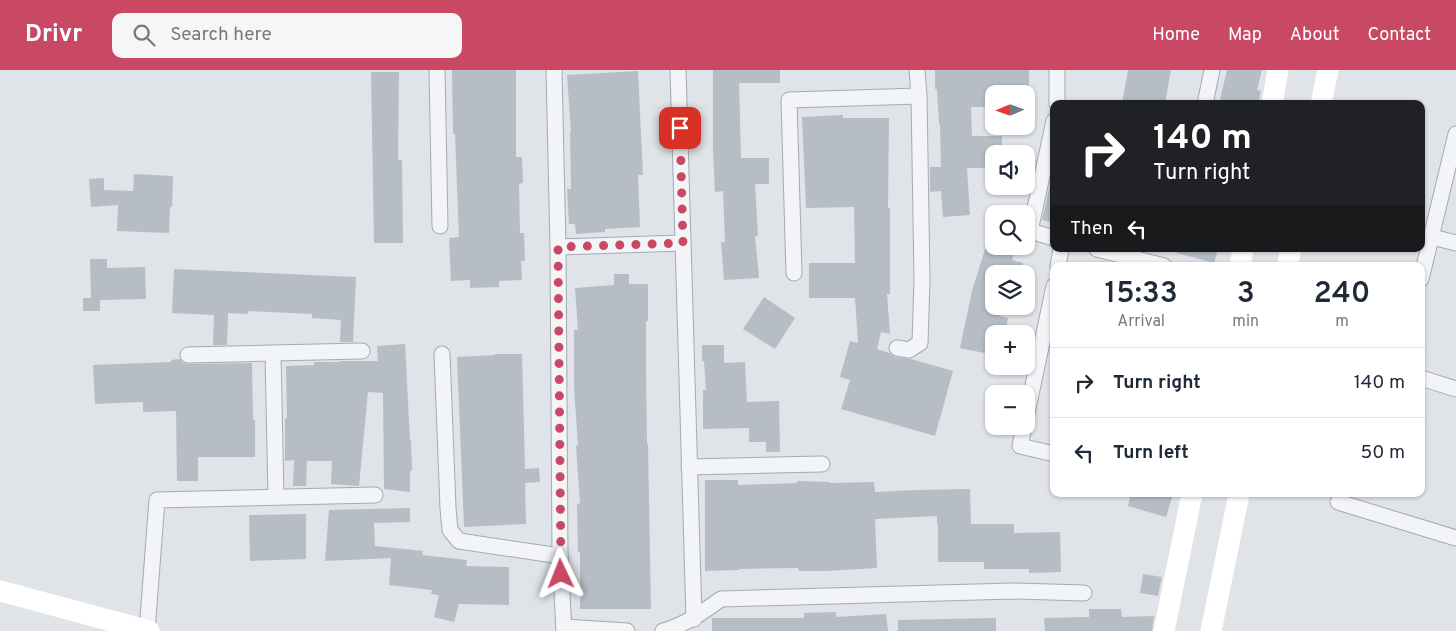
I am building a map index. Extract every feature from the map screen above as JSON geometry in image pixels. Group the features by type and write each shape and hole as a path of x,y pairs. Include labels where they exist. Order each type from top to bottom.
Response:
{"street":[{"path":"437,70 440,226"},
{"path":"554,70 558,247 560,556 564,629 627,631"},
{"path":"678,70 694,619"},
{"path":"897,348 909,350 920,343 922,280 917,70"},
{"path":"1057,70 1057,100"},
{"path":"1206,100 1212,70"},
{"path":"1273,100 1278,70"},
{"path":"1322,100 1328,70"},
{"path":"794,273 789,100 919,96"},
{"path":"1425,263 1456,134"},
{"path":"1050,155 1030,232 1050,237"},
{"path":"1432,237 1456,243"},
{"path":"558,247 683,243"},
{"path":"1109,252 1148,262"},
{"path":"1035,385 1050,327"},
{"path":"188,355 362,351"},
{"path":"273,353 276,497"},
{"path":"442,354 450,530 459,541 560,556"},
{"path":"1425,379 1456,389"},
{"path":"1022,435 1020,446 1050,453"},
{"path":"689,467 822,464"},
{"path":"0,591 148,631 157,500 375,495"},
{"path":"1164,631 1191,497"},
{"path":"1210,631 1238,497"},
{"path":"1338,502 1456,538"},
{"path":"663,631 694,619 721,599 1012,591 1084,593"}],"building":[{"path":"452,70 516,70 516,157 522,157 523,183 519,184 520,233 524,233 525,261 521,261 522,280 499,281 499,287 470,288 470,280 451,281 449,238 459,237 455,134 453,134"},
{"path":"713,70 780,70 780,83 739,83 741,158 769,158 769,184 755,184 758,236 755,236 759,278 724,280 721,242 725,242 723,191 715,192"},
{"path":"935,70 1029,70 1029,85 985,85 985,107 971,107 972,136 1002,136 1002,145 985,145 985,168 967,168 970,215 943,217 941,191 930,192 930,167 941,167 940,124 937,89 935,89"},
{"path":"1128,70 1171,70 1166,100 1123,100"},
{"path":"1227,70 1262,70 1257,90 1261,91 1259,100 1220,100"},
{"path":"638,71 643,175 638,175 640,227 605,229 605,232 576,234 575,224 569,224 567,189 571,189 571,132 567,75"},
{"path":"371,72 399,72 398,160 402,160 403,243 374,243"},
{"path":"843,115 843,118 889,118 888,208 890,208 890,294 887,294 890,334 881,332 877,349 895,357 911,359 953,371 935,436 841,409 850,380 840,377 850,341 858,343 855,298 809,298 809,263 855,263 854,207 806,208 802,117"},
{"path":"134,174 173,176 169,233 117,231 118,205 91,207 89,179 104,178 104,190 133,191"},
{"path":"1050,184 1050,222 1042,220"},
{"path":"985,249 985,255 1013,255 1012,260 1023,263 1022,265 985,265 985,315 999,315 1008,318 1007,325 985,325 985,353 960,348 972,291"},
{"path":"1177,252 1217,252 1214,262"},
{"path":"90,259 107,259 107,268 145,267 146,299 100,300 100,311 83,311 83,298 91,298"},
{"path":"174,269 356,277 353,342 340,342 341,320 312,318 312,314 248,311 248,314 228,313 227,345 213,345 214,315 172,313"},
{"path":"614,274 629,274 629,284 648,284 646,376 651,609 580,609 580,552 578,552 577,504 580,503 574,387 574,330 578,330 575,288 614,285"},
{"path":"764,297 795,318 775,349 743,329"},
{"path":"405,344 411,440 412,471 410,471 410,492 384,489 383,393 368,392 359,486 331,484 332,461 307,461 306,486 293,486 294,460 285,461 285,418 287,418 286,366 314,365 314,362 378,361 377,346"},
{"path":"702,345 724,345 724,363 745,362 747,402 779,401 780,452 766,452 766,442 749,442 749,428 703,429 703,390 706,390"},
{"path":"522,354 525,469 539,468 540,482 525,483 526,524 464,527 457,357"},
{"path":"180,359 183,363 188,364 252,363 255,457 198,457 198,481 177,481 176,411 143,412 143,402 95,404 93,365 171,362 171,360"},
{"path":"705,480 738,480 738,485 797,483 797,481 830,483 874,482 875,492 970,489 971,524 1014,524 1014,533 1060,532 1061,572 1029,573 1029,569 984,569 984,562 938,562 937,516 875,519 877,568 826,571 799,571 798,568 705,571"},
{"path":"1130,497 1172,497 1166,517 1128,506"},
{"path":"410,508 410,522 374,523 375,546 423,551 422,555 467,560 466,566 509,567 509,605 459,604 454,622 434,617 439,595 431,594 432,590 389,585 391,558 325,561 329,510"},
{"path":"306,514 306,559 250,561 249,515"},
{"path":"1143,574 1162,577 1158,596 1140,593"},
{"path":"1089,609 1121,609 1122,617 1154,616 1152,631 1045,631 1044,618 1089,617"},
{"path":"836,612 836,617 886,614 888,631 712,631 712,618 804,618 804,613"},
{"path":"996,618 996,631 898,631 898,620"}],"route":[{"path":"561,574 558,247 683,243 680,128"}]}
